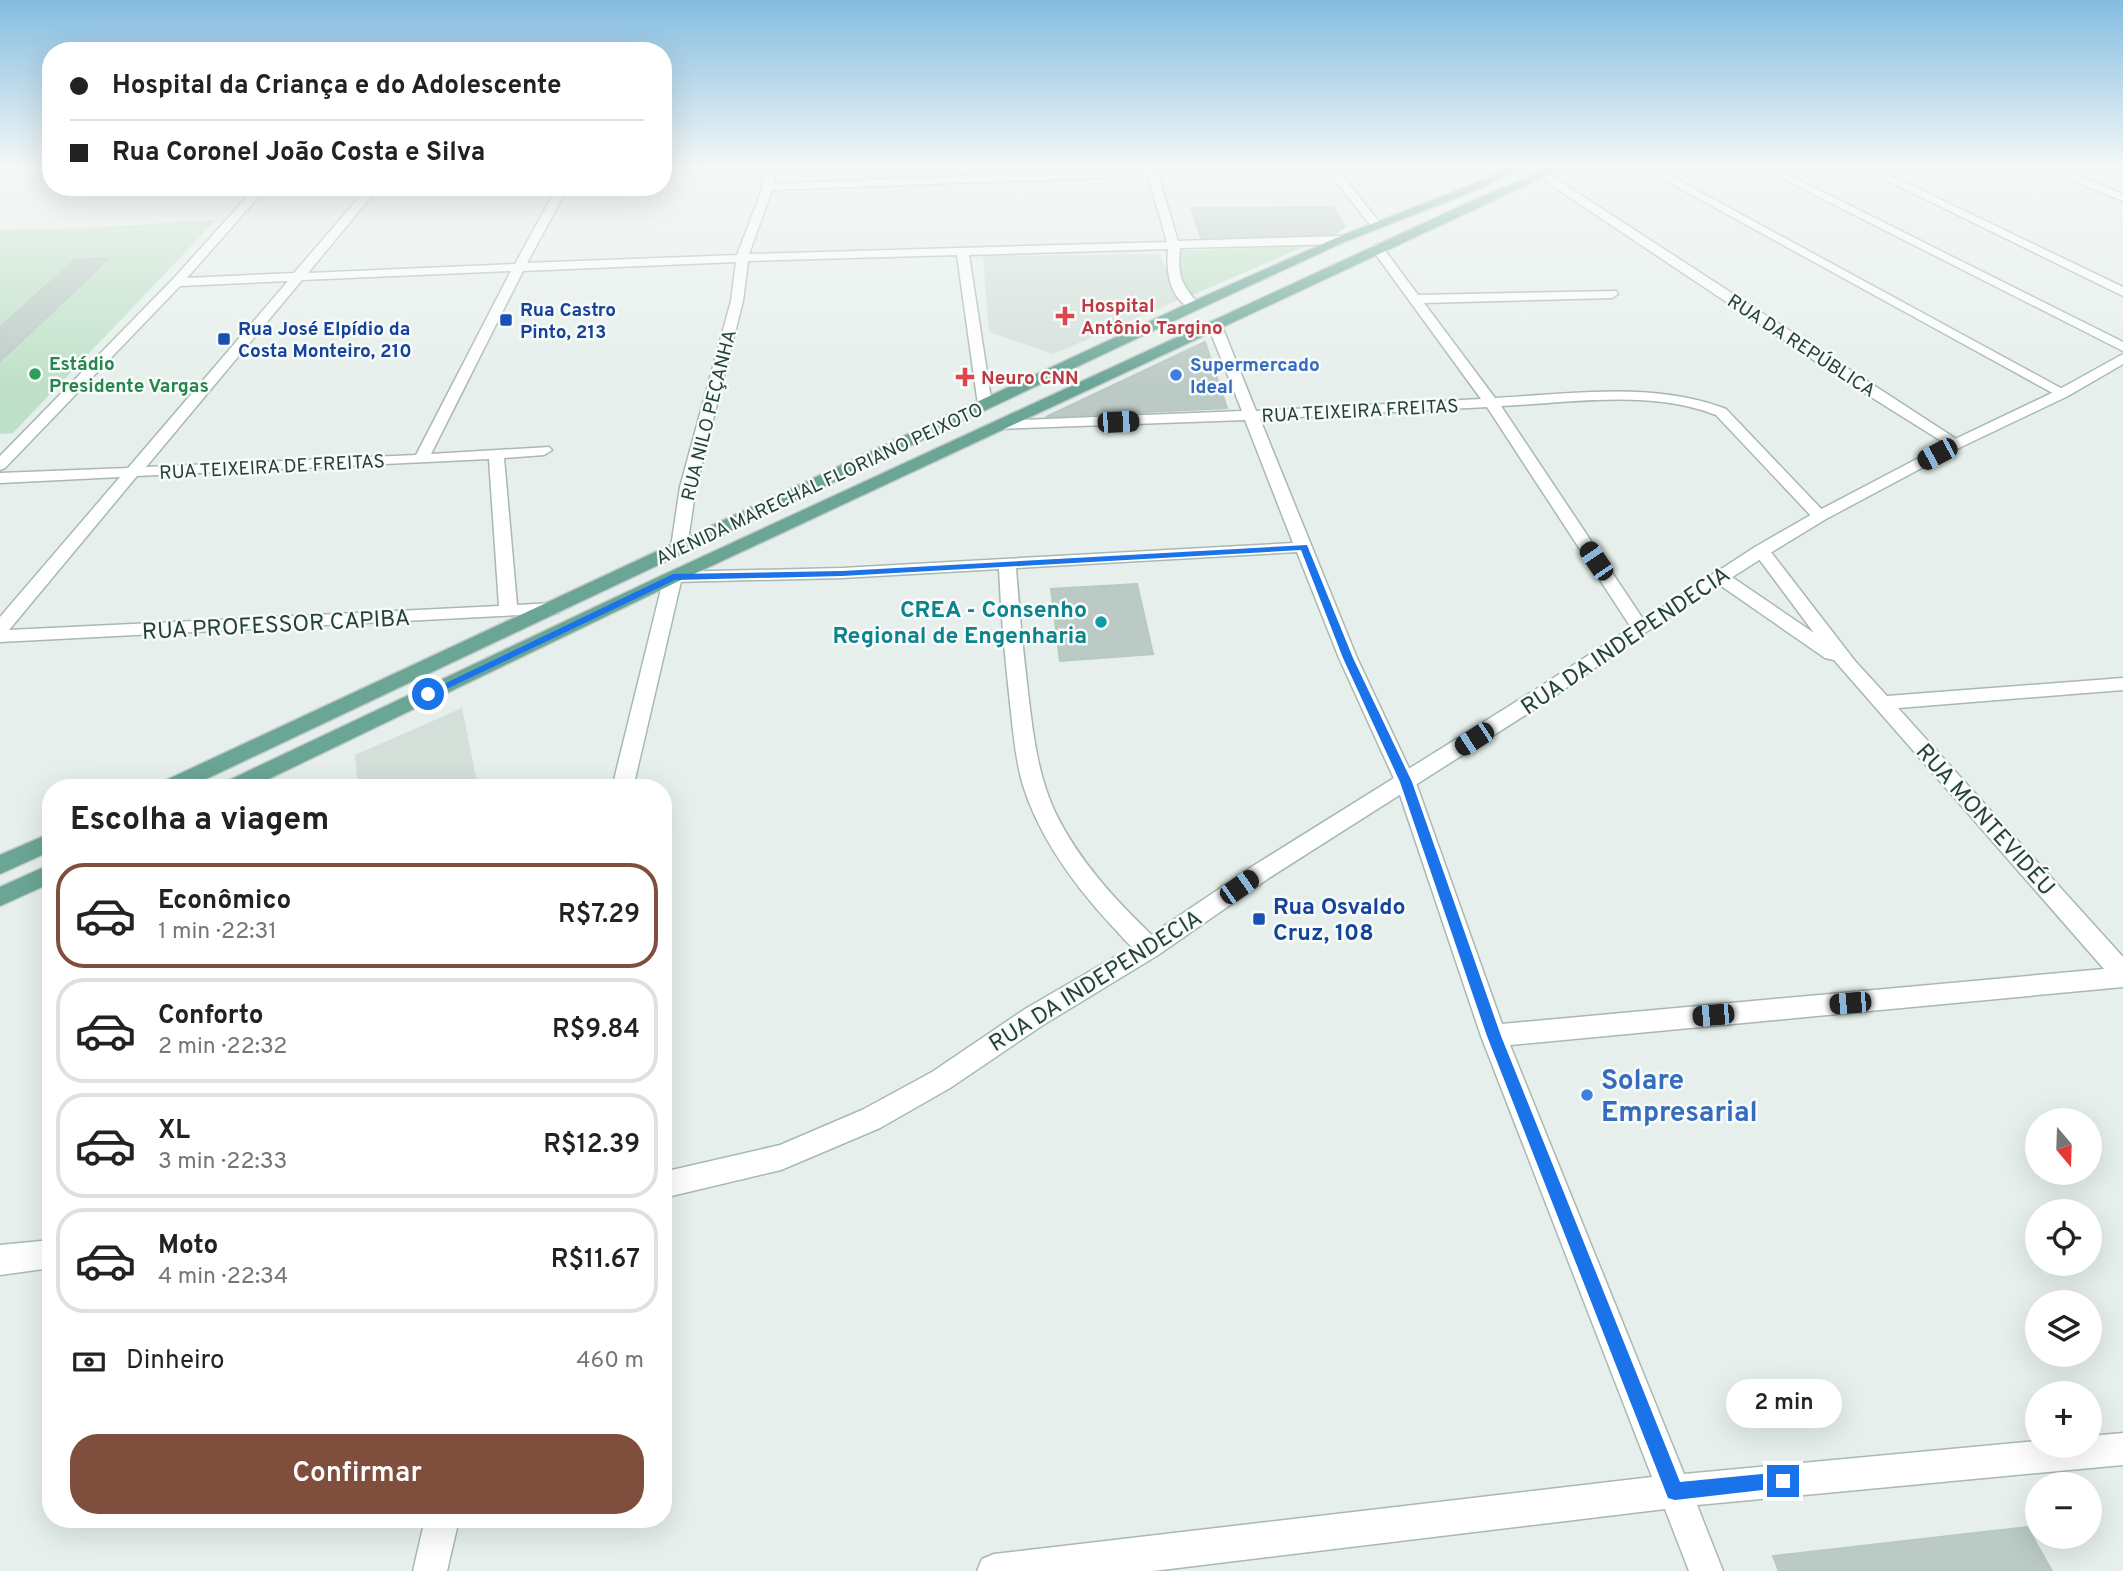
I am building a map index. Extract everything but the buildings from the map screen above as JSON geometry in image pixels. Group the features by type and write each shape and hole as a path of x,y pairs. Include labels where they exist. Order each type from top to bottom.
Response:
{"main road":[{"name":"AVENIDA MARECHAL FLORIANO PEIXOTO","path":"186,779 1337,241"},
{"name":"AVENIDA MARECHAL FLORIANO PEIXOTO","path":"249,779 673,577 1392,241"},
{"name":"RUA NILO PEÇANHA","path":"673,577 679,547"},
{"path":"0,865 42,845"},
{"path":"0,897 42,877"}],"street":[{"path":"0,465 213,241"},
{"path":"0,629 328,241"},
{"path":"421,459 533,241"},
{"name":"RUA NILO PEÇANHA","path":"679,547 688,487 728,338 737,301 742,258 748,241"},
{"path":"1173,241 1172,269 1176,282 1181,293 1194,306"},
{"path":"177,282 742,258 1304,241"},
{"name":"RUA DA REPÚBLICA","path":"1643,241 1844,374 1956,444"},
{"path":"1783,241 2063,393"},
{"path":"1913,241 2123,347"},
{"path":"2018,241 2123,292"},
{"path":"1377,248 1492,404 1640,628"},
{"path":"963,252 985,405"},
{"path":"1413,299 1612,294"},
{"path":"1215,326 1348,658 1406,782 1494,1036 1706,1571"},
{"name":"RUA DA INDEPENDECIA","path":"672,1183 781,1157 871,1119 941,1080 1034,1017 1150,948 1261,872 1542,695 1640,628 1761,551 1820,516 1956,444 2063,393 2123,358"},
{"name":"RUA TEIXEIRA FREITAS","path":"997,425 1250,416 1616,396 1670,398 1701,403 1721,412 1820,516"},
{"name":"RUA TEIXEIRA DE FREITAS","path":"0,478 421,459 544,450"},
{"path":"496,454 508,611"},
{"path":"673,577 842,573 1304,547"},
{"name":"RUA MONTEVIDÉU","path":"1761,551 1848,665 2123,975"},
{"path":"1007,564 1012,645 1026,758 1038,794 1056,835 1090,882 1120,921 1150,948"},
{"name":"RUA NILO PEÇANHA","path":"624,779 673,577"},
{"name":"RUA MONTEVIDÉU","path":"1720,577 1848,665"},
{"name":"RUA PROFESSOR CAPIBA","path":"0,636 552,610"},
{"path":"1883,702 2123,684"},
{"path":"1494,1036 2123,975"},
{"path":"0,1260 42,1255"},
{"path":"994,1571 1675,1491 2123,1449"},
{"path":"430,1571 441,1528"}],"shaded area":[{"name":"Hospital Antônio Targino","path":"1159,254 1181,299 1053,354 989,332 983,256"},
{"path":"462,708 476,779 357,779 355,755"}],"green space":[{"name":"Estádio Presidente Vargas","path":"0,241 196,241 13,433 0,434"},
{"path":"1306,246 1190,296 1169,251"}],"place":[{"name":"Hospital Antônio Targino","path":"1065,316"},
{"name":"Rua Castro Pinto, 213","path":"506,320"},
{"name":"Rua José Elpídio da Costa Monteiro, 210","path":"224,339"},
{"name":"Estádio Presidente Vargas","path":"35,374"},
{"name":"Supermercado Ideal","path":"1176,375"},
{"name":"Neuro CNN","path":"965,377"},
{"name":"CREA - Consenho Regional de Engenharia","path":"1101,622"},
{"name":"Rua Osvaldo Cruz, 108","path":"1259,919"},
{"name":"Solare Empresarial","path":"1587,1095"}],"route":[{"path":"428,694 673,577 842,573 1304,547 1348,658 1406,782 1494,1036 1675,1491 1783,1481"}]}
